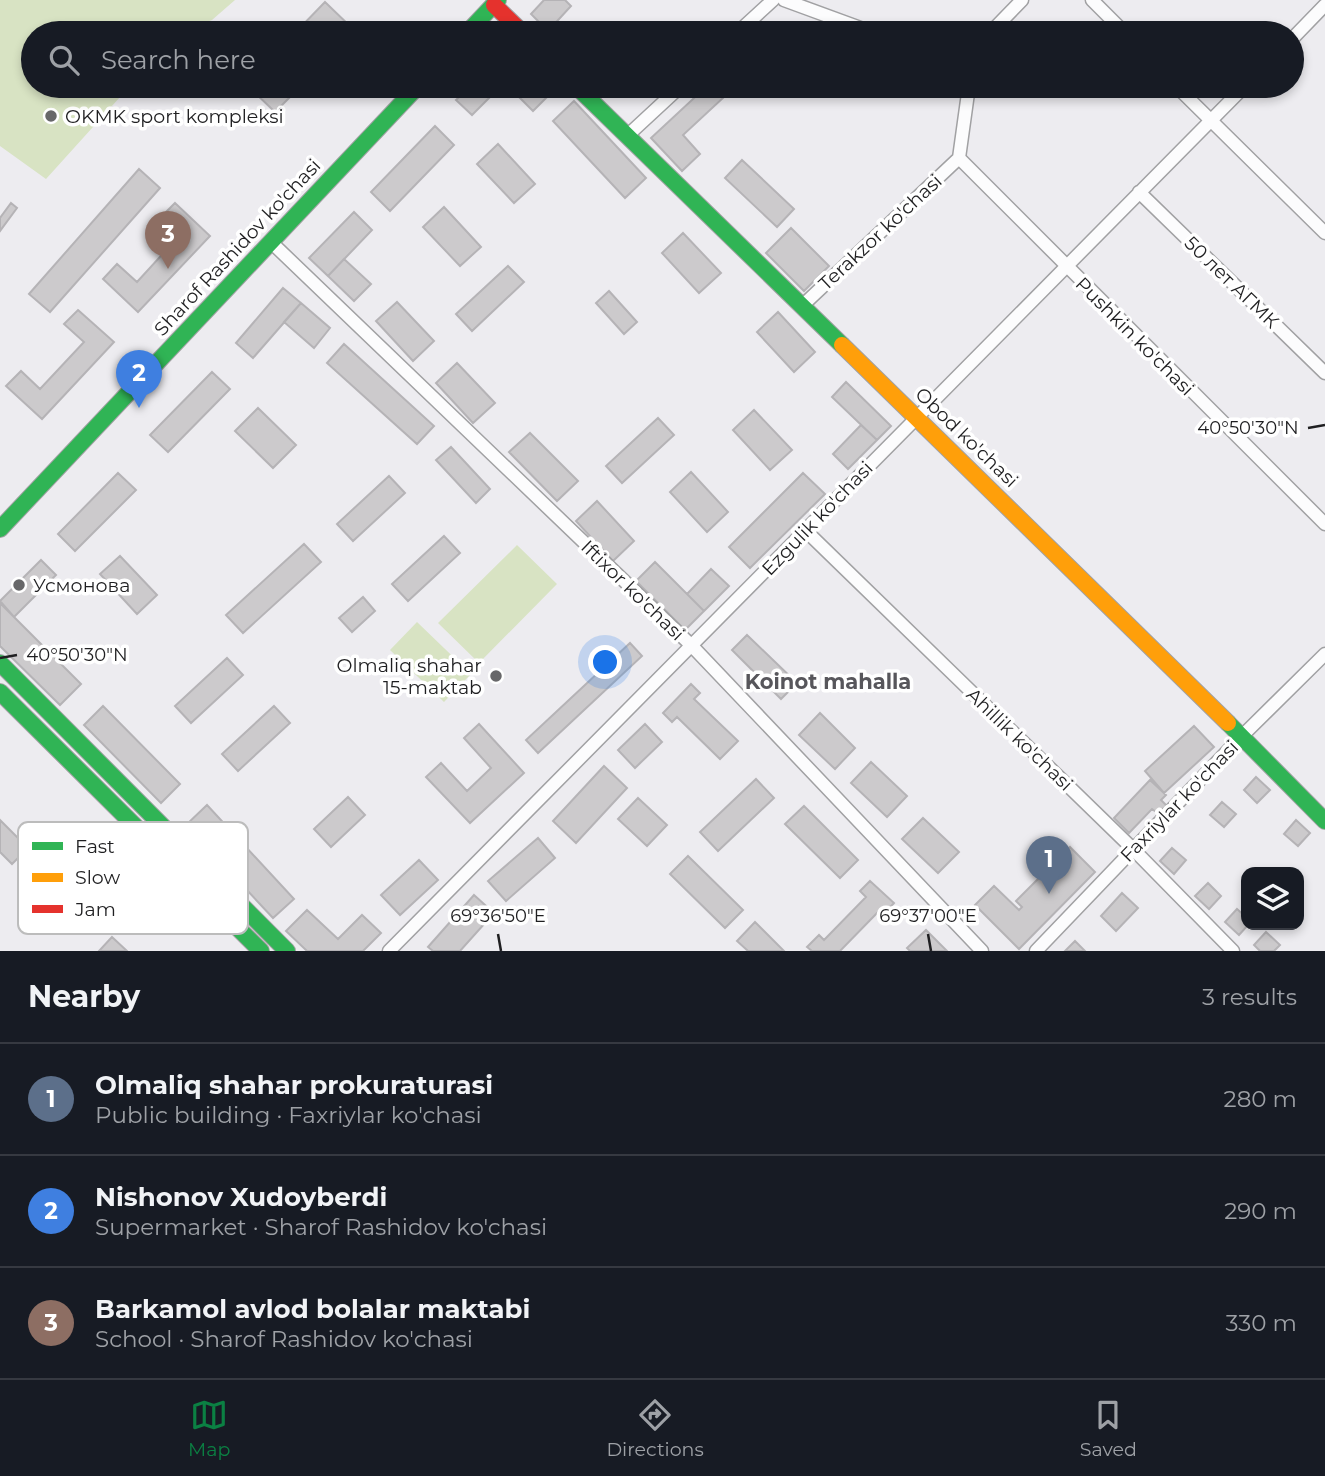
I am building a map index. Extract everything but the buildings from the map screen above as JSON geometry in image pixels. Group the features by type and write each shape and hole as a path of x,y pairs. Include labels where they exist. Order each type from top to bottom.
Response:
{"main road":[{"path":"478,21 496,2 513,21"},
{"name":"Sharof Rashidov ko'chasi","path":"0,529 407,98"},
{"name":"Obod ko'chasi","path":"588,98 1325,821"},
{"path":"0,663 158,822"},
{"path":"0,692 131,822"},
{"path":"248,912 287,951"},
{"path":"244,934 261,951"}],"street":[{"path":"750,21 773,0"},
{"path":"784,0 841,21"},
{"path":"1002,21 1022,0"},
{"path":"1092,0 1113,21"},
{"path":"1304,27 1325,5"},
{"path":"627,136 668,98"},
{"name":"Terakzor ko'chasi","path":"802,306 958,158 968,98"},
{"path":"1188,98 1325,233"},
{"name":"Ezgulik ko'chasi","path":"389,951 1233,98"},
{"name":"Terakzor ko'chasi","path":"958,158 1065,267"},
{"name":"50 лет АГМК","path":"1139,192 1325,373"},
{"name":"Iftixor ko'chasi","path":"271,242 692,646 982,951"},
{"name":"Pushkin ko'chasi","path":"1065,267 1325,524"},
{"name":"Ahillik ko'chasi","path":"805,530 1133,849 1233,951"},
{"name":"Faxriylar ko'chasi","path":"1036,951 1241,737 1323,661"}],"green space":[{"name":"OKMK sport kompleksi","path":"0,0 235,0 209,21 21,21 21,98 119,98 46,179 0,146"},
{"path":"517,545 557,584 479,663 438,623"},
{"path":"417,622 471,674 444,702 390,650"}],"traffic: fast":[{"path":"478,21 498,0"},
{"path":"0,529 407,98"},
{"path":"588,98 842,345"},
{"path":"0,663 158,822"},
{"path":"0,692 131,822"},
{"path":"1228,723 1325,821"},
{"path":"248,912 287,951"},
{"path":"244,934 261,951"}],"traffic: slow":[{"path":"842,345 1228,723"}],"traffic: jam":[{"path":"494,5 511,21"}],"place":[{"name":"OKMK sport kompleksi","path":"51,116"},
{"name":"Barkamol avlod bolalar maktabi","path":"168,269"},
{"name":"Nishonov Xudoyberdi","path":"139,408"},
{"name":"Усмонова","path":"19,585"},
{"name":"Olmaliq shahar 15-maktab","path":"496,676"},
{"name":"Olmaliq shahar prokuraturasi","path":"1049,894"}],"district":[{"name":"Koinot mahalla","path":"828,682"}]}
